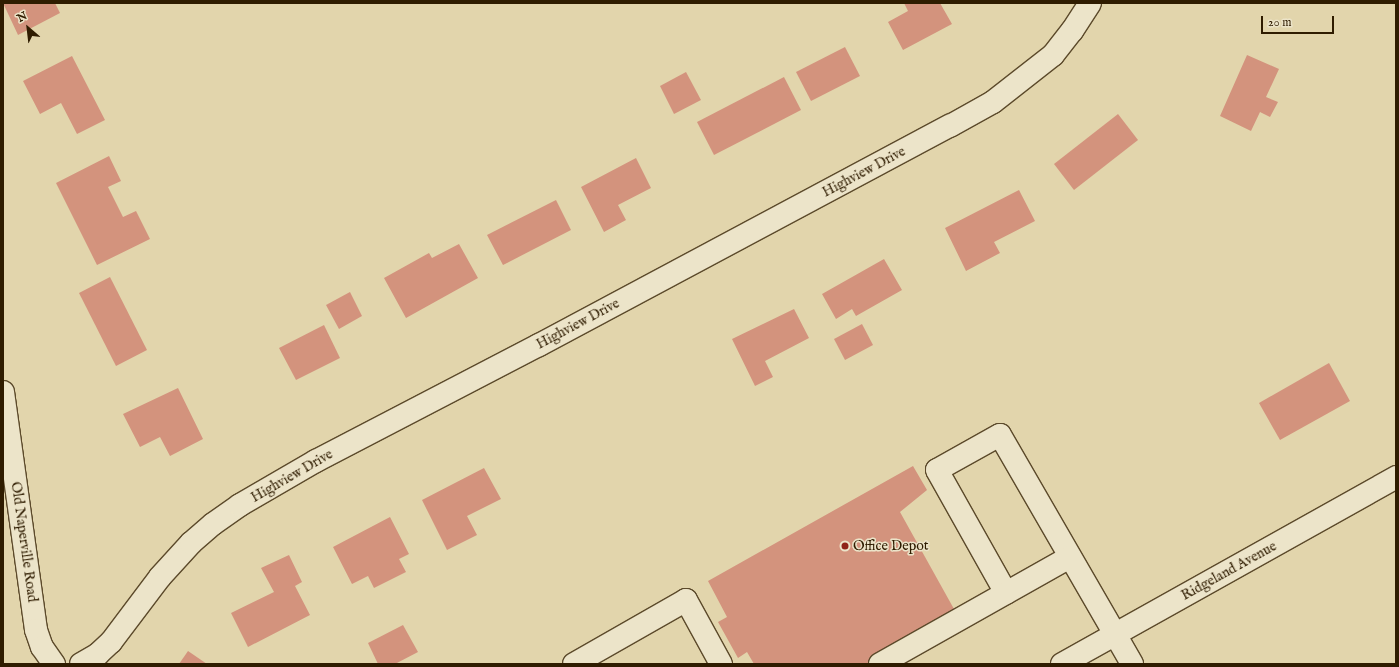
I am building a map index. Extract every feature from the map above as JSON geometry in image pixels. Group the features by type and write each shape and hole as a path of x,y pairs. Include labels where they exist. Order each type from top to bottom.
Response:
{"street":[{"name":"Highview Drive","path":"81,664 98,654 111,642 160,577 191,543 213,524 240,505 316,461 546,342 993,102 1052,55 1072,31 1090,3"},
{"name":"Old Naperville Road","path":"3,392 36,630 42,647 54,664"},
{"path":"1006,593 937,470 1000,435 1132,664"},
{"name":"Ridgeland Avenue","path":"1062,664 1396,477"},
{"path":"880,664 1070,556"},
{"path":"574,664 686,600 717,663"}],"building":[{"path":"3,3 55,3 60,13 18,35"},
{"path":"904,3 940,3 952,24 903,50 888,22 908,11"},
{"path":"845,47 860,76 811,101 796,72"},
{"path":"1247,55 1279,69 1266,97 1278,102 1270,117 1260,112 1251,131 1220,116"},
{"path":"72,56 105,120 77,134 61,103 40,114 23,81"},
{"path":"686,72 701,100 674,114 660,86"},
{"path":"784,77 801,110 714,155 697,122"},
{"path":"1118,114 1138,140 1074,190 1054,164"},
{"path":"109,156 121,181 108,187 123,217 136,211 150,239 97,265 56,183"},
{"path":"636,158 651,188 618,205 626,220 604,232 581,187"},
{"path":"1019,190 1035,221 994,242 1000,253 966,271 945,228"},
{"path":"556,200 571,230 503,265 487,235"},
{"path":"459,244 478,278 406,318 384,278 429,253 432,258"},
{"path":"884,259 902,290 856,316 852,309 836,319 822,294"},
{"path":"110,277 147,350 116,366 79,293"},
{"path":"350,292 362,316 339,329 326,305"},
{"path":"794,309 809,338 765,361 773,377 755,386 732,339"},
{"path":"862,324 873,345 845,360 834,339"},
{"path":"324,325 340,358 296,380 279,348"},
{"path":"1329,363 1350,401 1280,440 1259,403"},
{"path":"178,388 203,439 170,456 160,437 140,447 123,414"},
{"name":"Office Depot","path":"913,466 927,490 900,512 959,618 875,664 754,664 747,652 738,658 718,622 727,617 708,581"},
{"path":"484,468 501,499 467,516 477,535 447,550 422,500"},
{"path":"390,517 409,554 399,559 406,572 374,588 368,576 352,584 333,547"},
{"path":"289,555 302,582 295,586 310,615 248,647 231,613 274,592 261,568"},
{"path":"403,625 418,652 395,664 378,664 368,643"},
{"path":"188,651 207,664 179,664"}],"place":[{"name":"Office Depot","path":"845,546"}]}
